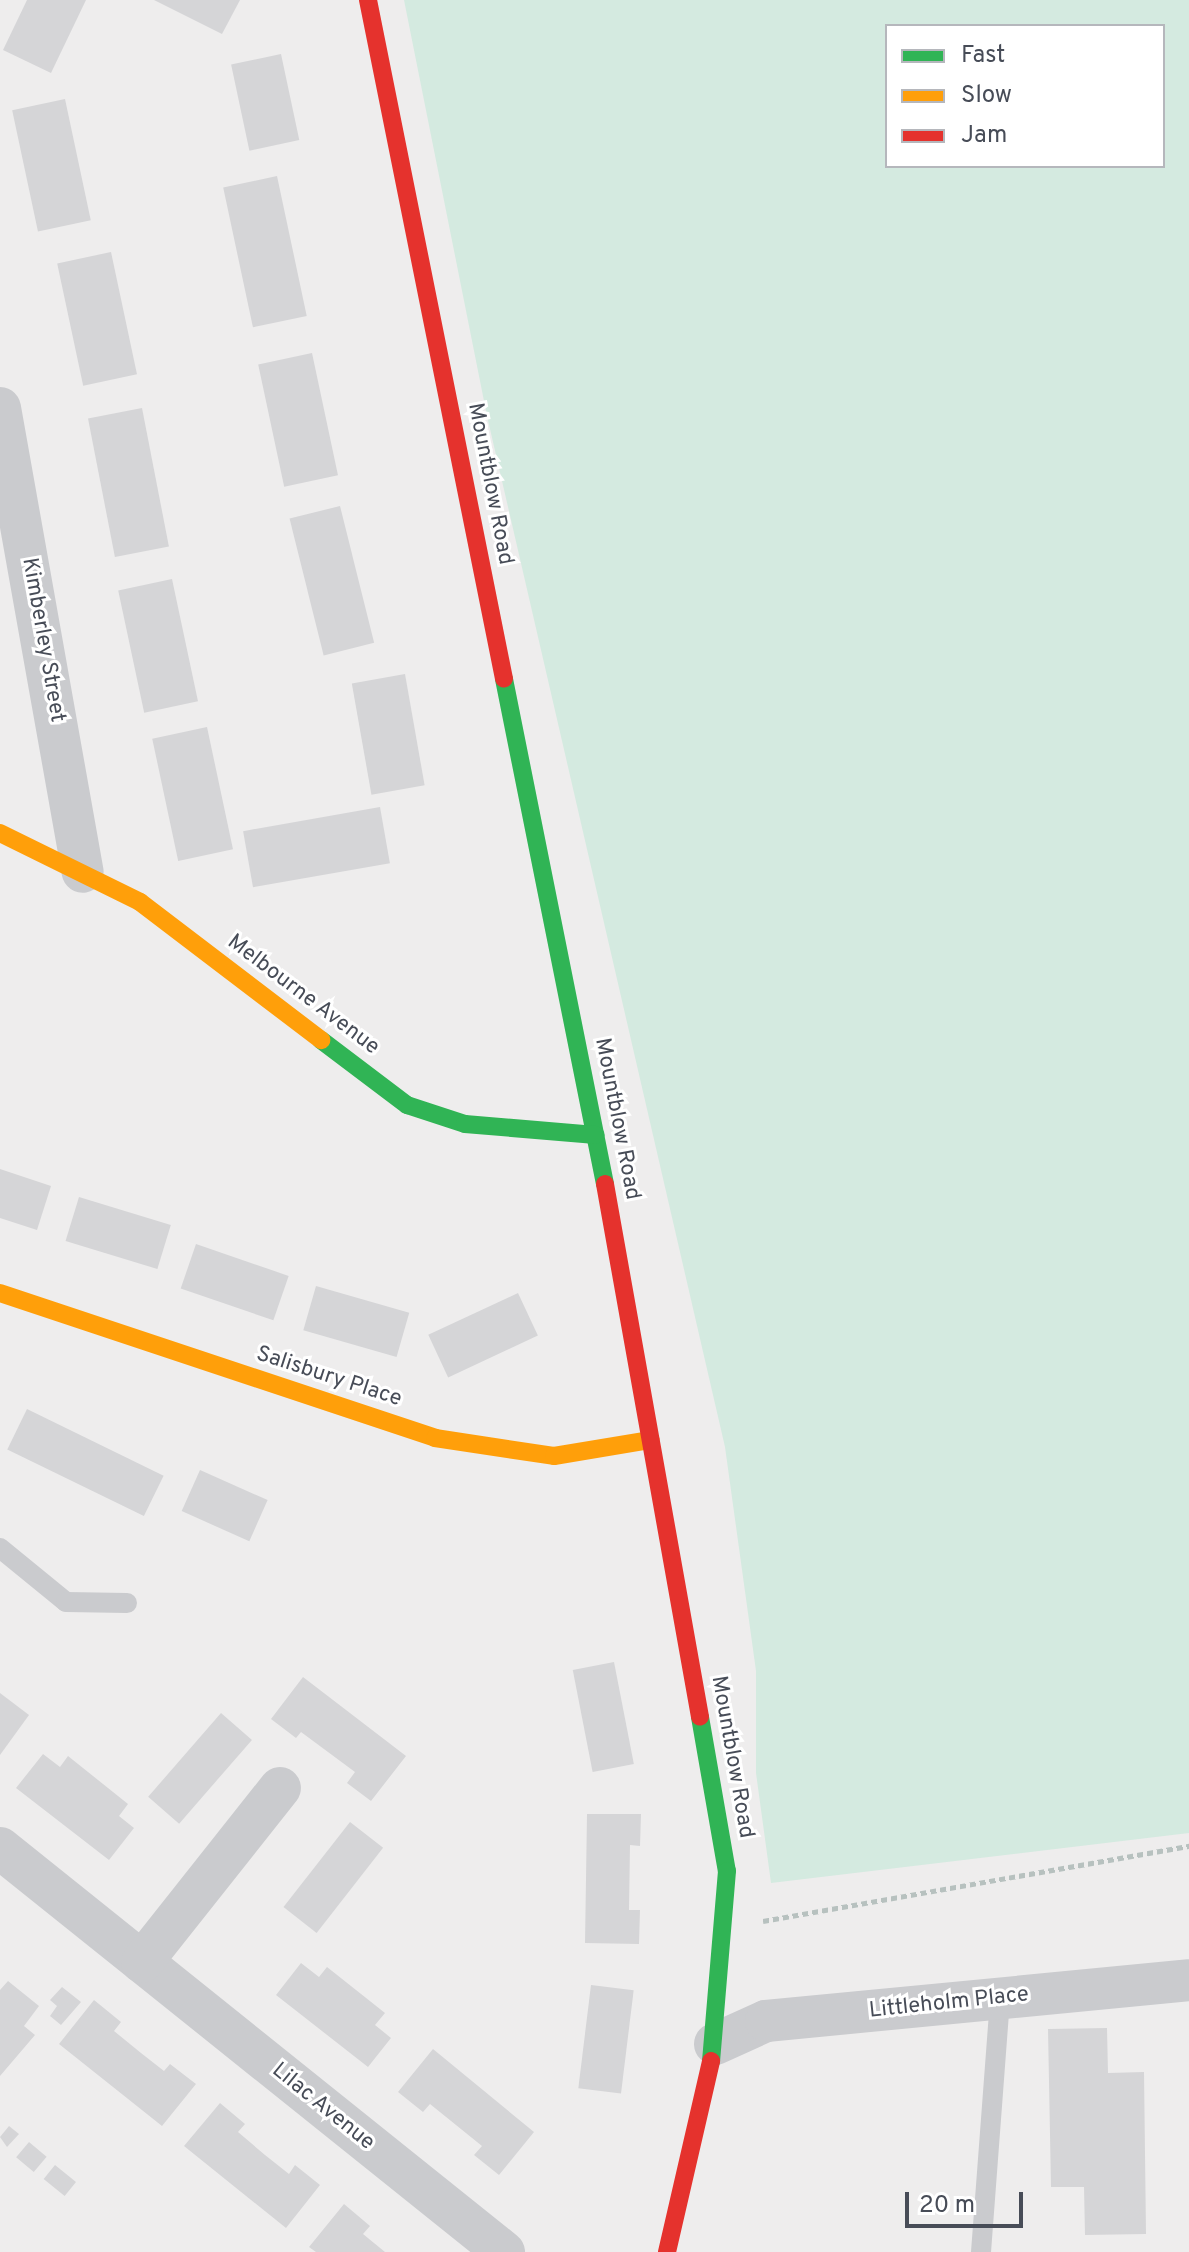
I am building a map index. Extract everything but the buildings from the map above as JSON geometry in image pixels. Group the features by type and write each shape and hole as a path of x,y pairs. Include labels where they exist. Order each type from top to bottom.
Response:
{"street":[{"name":"Mountblow Road","path":"368,0 596,1135 727,1871 715,2044 667,2252"},
{"name":"Kimberley Street","path":"0,408 83,872"},
{"name":"Melbourne Avenue","path":"0,833 140,902 407,1105 465,1124 596,1135"},
{"name":"Salisbury Place","path":"0,1293 435,1438 554,1456 651,1440"},
{"path":"142,1962 280,1788"},
{"name":"Lilac Avenue","path":"5,1861 142,1962 504,2252"},
{"name":"Littleholm Place","path":"715,2044 766,2021 1189,1980"}],"lane":[{"path":"0,1548 66,1602 127,1603"},
{"path":"981,2252 1000,1998"}],"path":[{"path":"723,1928 988,1877 1189,1846"}],"green space":[{"path":"404,0 1189,0 1189,1833 771,1883 756,1773 756,1671 725,1447 487,416"}],"traffic: fast":[{"path":"504,679 605,1184"},
{"path":"321,1040 407,1105 465,1124 596,1135"},
{"path":"700,1717 727,1871 711,2061"}],"traffic: slow":[{"path":"0,833 140,902 321,1040"},
{"path":"0,1293 435,1438 554,1456 651,1440"}],"traffic: jam":[{"path":"368,0 504,679"},
{"path":"605,1184 700,1717"},
{"path":"667,2252 711,2061"}]}
